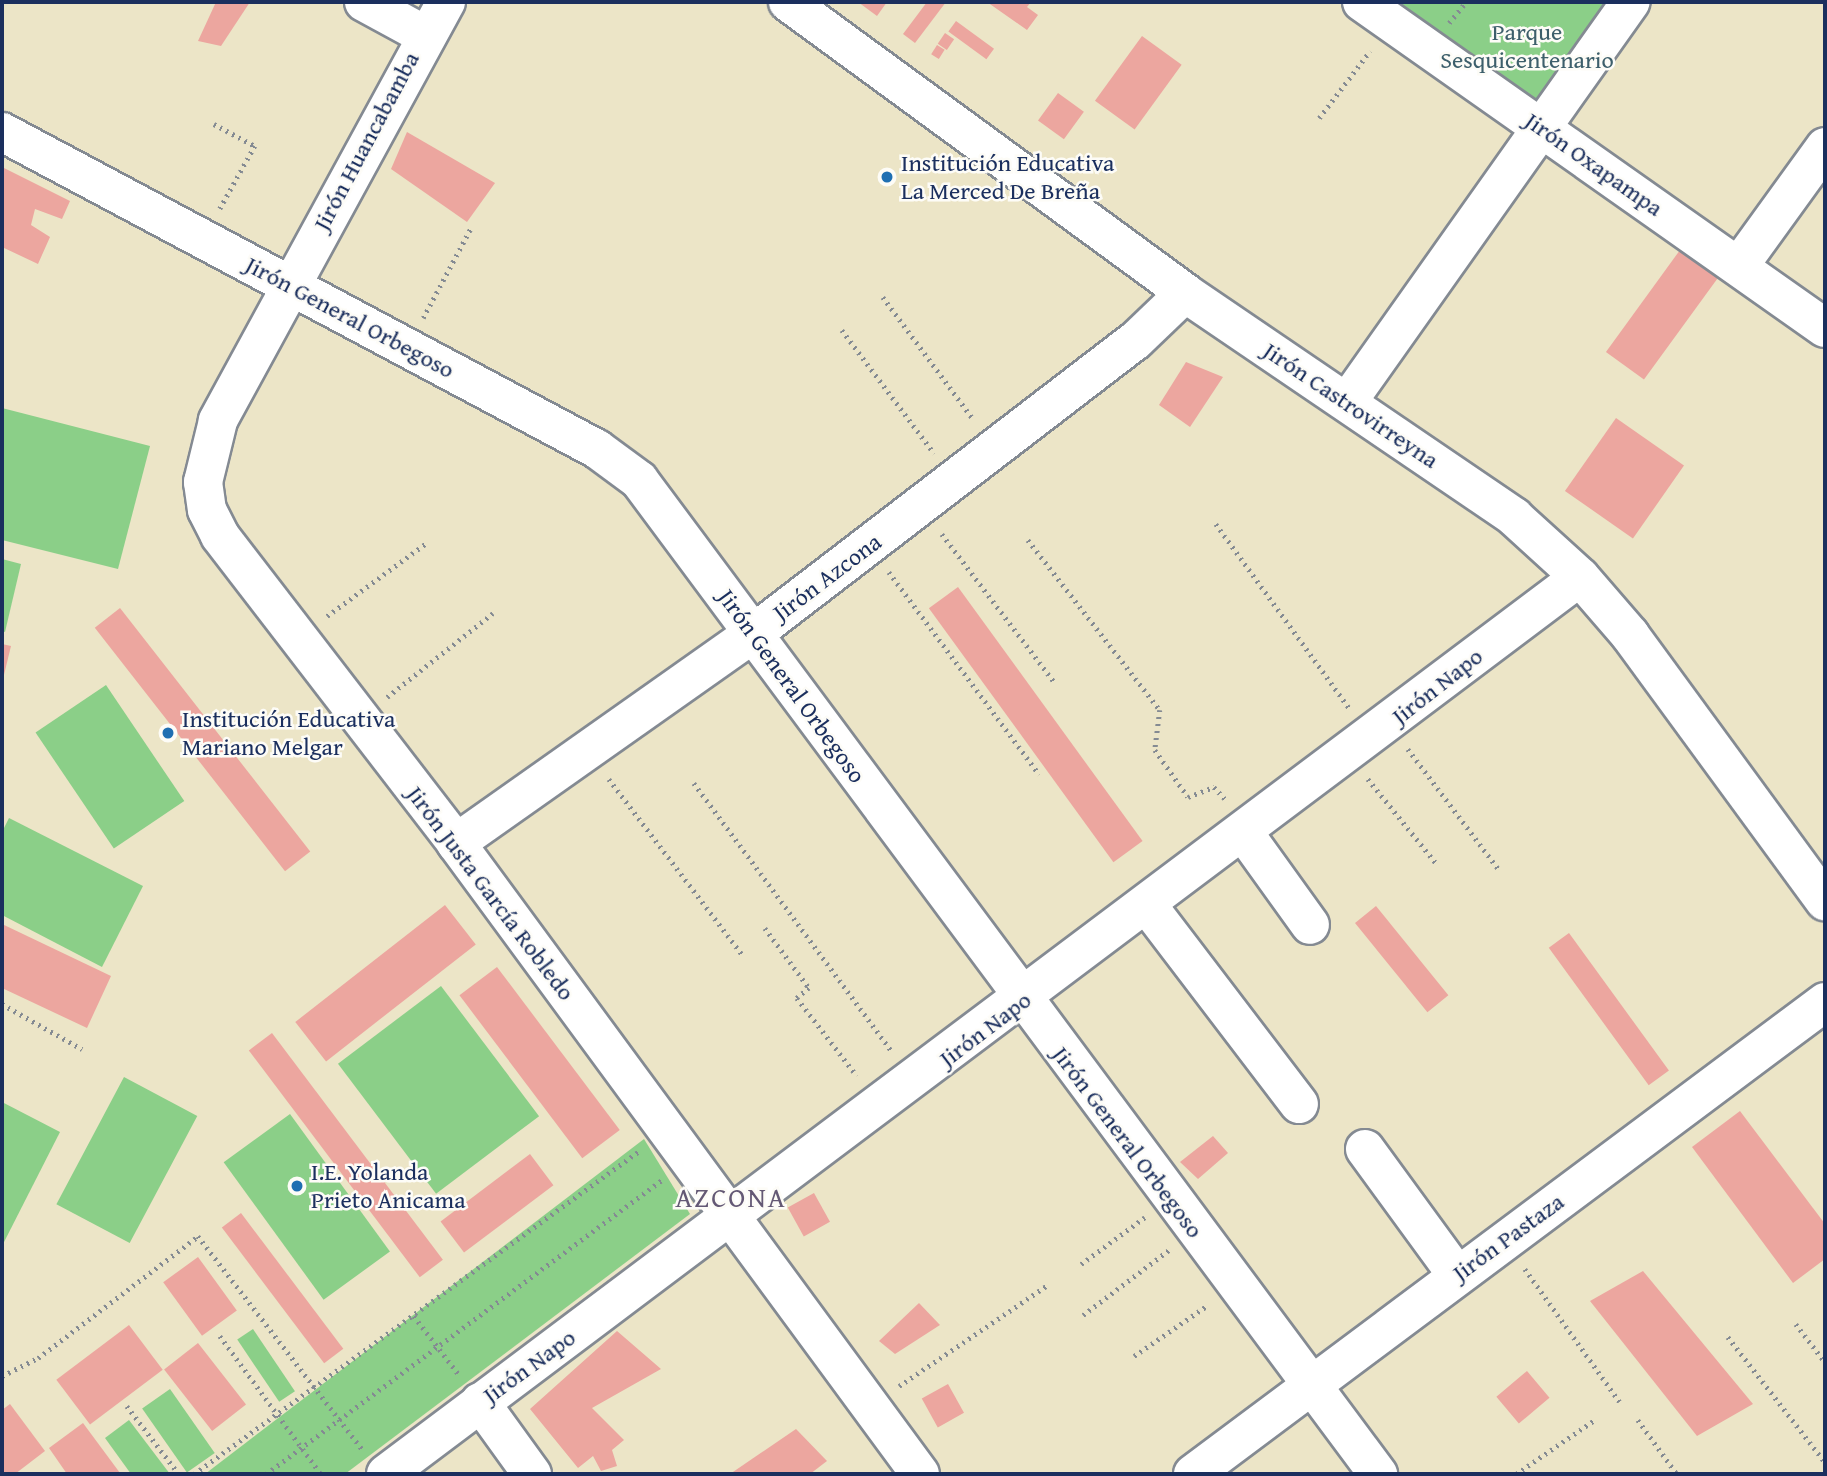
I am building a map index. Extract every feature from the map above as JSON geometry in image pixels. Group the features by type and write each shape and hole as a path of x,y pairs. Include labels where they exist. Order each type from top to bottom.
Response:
{"street":[{"path":"364,2 423,34"},
{"name":"Jirón Huancabamba","path":"289,283 423,34 446,2"},
{"name":"Jirón Castrovirreyna","path":"788,2 1185,293 1348,401 1514,517 1580,577 1630,635 1825,901"},
{"path":"1348,401 1631,2"},
{"name":"Jirón Oxapampa","path":"1377,12 1825,328"},
{"name":"Jirón General Orbegoso","path":"2,132 597,449 639,480 1170,1199 1378,1474"},
{"path":"1738,266 1825,147"},
{"name":"Jirón Justa García Robledo","path":"289,283 218,421 203,482 220,536 456,843 920,1474"},
{"name":"Jirón Azcona","path":"456,843 754,633 1135,341 1185,293"},
{"name":"Jirón Napo","path":"377,1465 480,1402 732,1220 1580,577"},
{"path":"1248,830 1310,925"},
{"path":"1148,906 1299,1104"},
{"name":"Jirón Pastaza","path":"1193,1474 1825,1002"},
{"path":"1364,1149 1457,1275"},
{"path":"480,1402 532,1474"}],"path":[{"path":"1319,118 1377,12"},
{"path":"204,238 255,146 214,124"},
{"path":"407,347 472,226"},
{"path":"883,297 995,449"},
{"path":"842,330 954,480"},
{"path":"921,506 1056,684"},
{"path":"1216,524 1369,738 1436,863"},
{"path":"1028,540 1160,710 1155,750 1188,797 1214,787 1248,830"},
{"path":"298,638 425,544"},
{"path":"870,544 1039,774"},
{"path":"360,718 493,613"},
{"path":"1369,738 1500,871"},
{"path":"588,750 744,957"},
{"path":"694,783 915,1082"},
{"path":"765,928 809,988 797,998 881,1107"},
{"path":"2,1004 82,1049"},
{"path":"194,1474 645,1146"},
{"path":"266,1474 688,1161"},
{"path":"1081,1264 1170,1199"},
{"path":"1083,1315 1194,1231"},
{"path":"2,1376 38,1358 198,1236 314,1389 377,1465"},
{"path":"1505,1241 1620,1402"},
{"path":"869,1406 1046,1286"},
{"path":"1134,1356 1236,1286"},
{"path":"414,1316 480,1402"},
{"path":"1796,1324 1825,1362"},
{"path":"220,1336 321,1474"},
{"path":"1728,1337 1825,1462"},
{"path":"127,1406 179,1474"},
{"path":"1517,1474 1596,1419"},
{"path":"1638,1420 1677,1474"}],"green space":[{"name":"Parque Sesquicentenario","path":"1389,2 1613,2 1538,108"},
{"path":"2,408 150,446 118,569 2,540"},
{"path":"2,559 21,564 5,632 2,631"},
{"path":"106,685 184,801 114,849 36,733"},
{"path":"9,818 143,886 102,967 2,915 2,832"},
{"path":"441,986 539,1116 436,1194 338,1064"},
{"path":"124,1077 197,1116 130,1243 56,1204"},
{"path":"2,1102 60,1132 2,1246"},
{"path":"290,1114 390,1252 324,1300 224,1162"},
{"path":"644,1139 690,1214 345,1474 205,1474"},
{"path":"253,1329 295,1391 279,1402 237,1340"},
{"path":"170,1389 215,1453 187,1472 142,1409"},
{"path":"129,1420 170,1474 131,1474 105,1438"}],"building":[{"path":"216,2 250,2 221,46 198,41"},
{"path":"858,2 887,2 877,16"},
{"path":"927,2 946,2 915,43 903,34"},
{"path":"987,2 1031,2 1027,7 1038,15 1027,30"},
{"path":"956,21 994,49 986,59 948,32"},
{"path":"945,33 954,39 947,50 938,44"},
{"path":"1142,36 1182,65 1135,130 1095,101"},
{"path":"937,45 945,50 939,59 931,54"},
{"path":"1058,93 1084,112 1064,139 1038,121"},
{"path":"407,132 495,183 467,222 391,169"},
{"path":"2,167 70,201 62,219 35,209 31,225 50,237 38,264 2,247"},
{"path":"1680,250 1718,278 1644,380 1606,352"},
{"path":"1186,362 1223,377 1190,427 1159,405"},
{"path":"1616,418 1684,466 1633,539 1565,491"},
{"path":"958,587 1143,841 1113,862 929,608"},
{"path":"120,608 310,851 285,871 95,628"},
{"path":"2,644 11,646 3,679 2,679"},
{"path":"445,905 476,944 326,1061 295,1022"},
{"path":"1376,906 1448,995 1427,1012 1355,923"},
{"path":"2,924 111,976 87,1028 2,988"},
{"path":"1569,933 1669,1071 1649,1085 1549,948"},
{"path":"497,967 620,1130 582,1158 459,995"},
{"path":"272,1033 443,1260 420,1277 249,1050"},
{"path":"1740,1111 1825,1224 1825,1259 1793,1283 1692,1147"},
{"path":"1213,1136 1228,1153 1198,1179 1180,1162"},
{"path":"530,1154 553,1185 464,1253 441,1221"},
{"path":"814,1193 830,1222 804,1236 788,1208"},
{"path":"241,1213 343,1349 324,1363 222,1227"},
{"path":"198,1257 237,1310 202,1336 163,1282"},
{"path":"1643,1271 1753,1404 1697,1436 1590,1301"},
{"path":"919,1303 940,1325 895,1354 879,1341"},
{"path":"129,1325 163,1370 90,1424 56,1380"},
{"path":"617,1331 661,1369 592,1408 624,1440 612,1450 617,1466 601,1471 593,1456 578,1468 530,1409"},
{"path":"198,1343 246,1404 212,1431 164,1369"},
{"path":"1527,1371 1549,1398 1519,1424 1496,1397"},
{"path":"948,1384 964,1413 938,1427 922,1399"},
{"path":"10,1404 45,1451 15,1474 2,1474 2,1410"},
{"path":"83,1423 120,1473 67,1474 49,1448"},
{"path":"796,1429 827,1461 810,1474 730,1474"}],"place":[{"name":"Institución Educativa La Merced De Breña","path":"887,177"},
{"name":"Institución Educativa Mariano Melgar","path":"168,733"},
{"name":"I.E. Yolanda Prieto Anicama","path":"297,1186"}],"district":[{"name":"AZCONA","path":"731,1197"}]}
